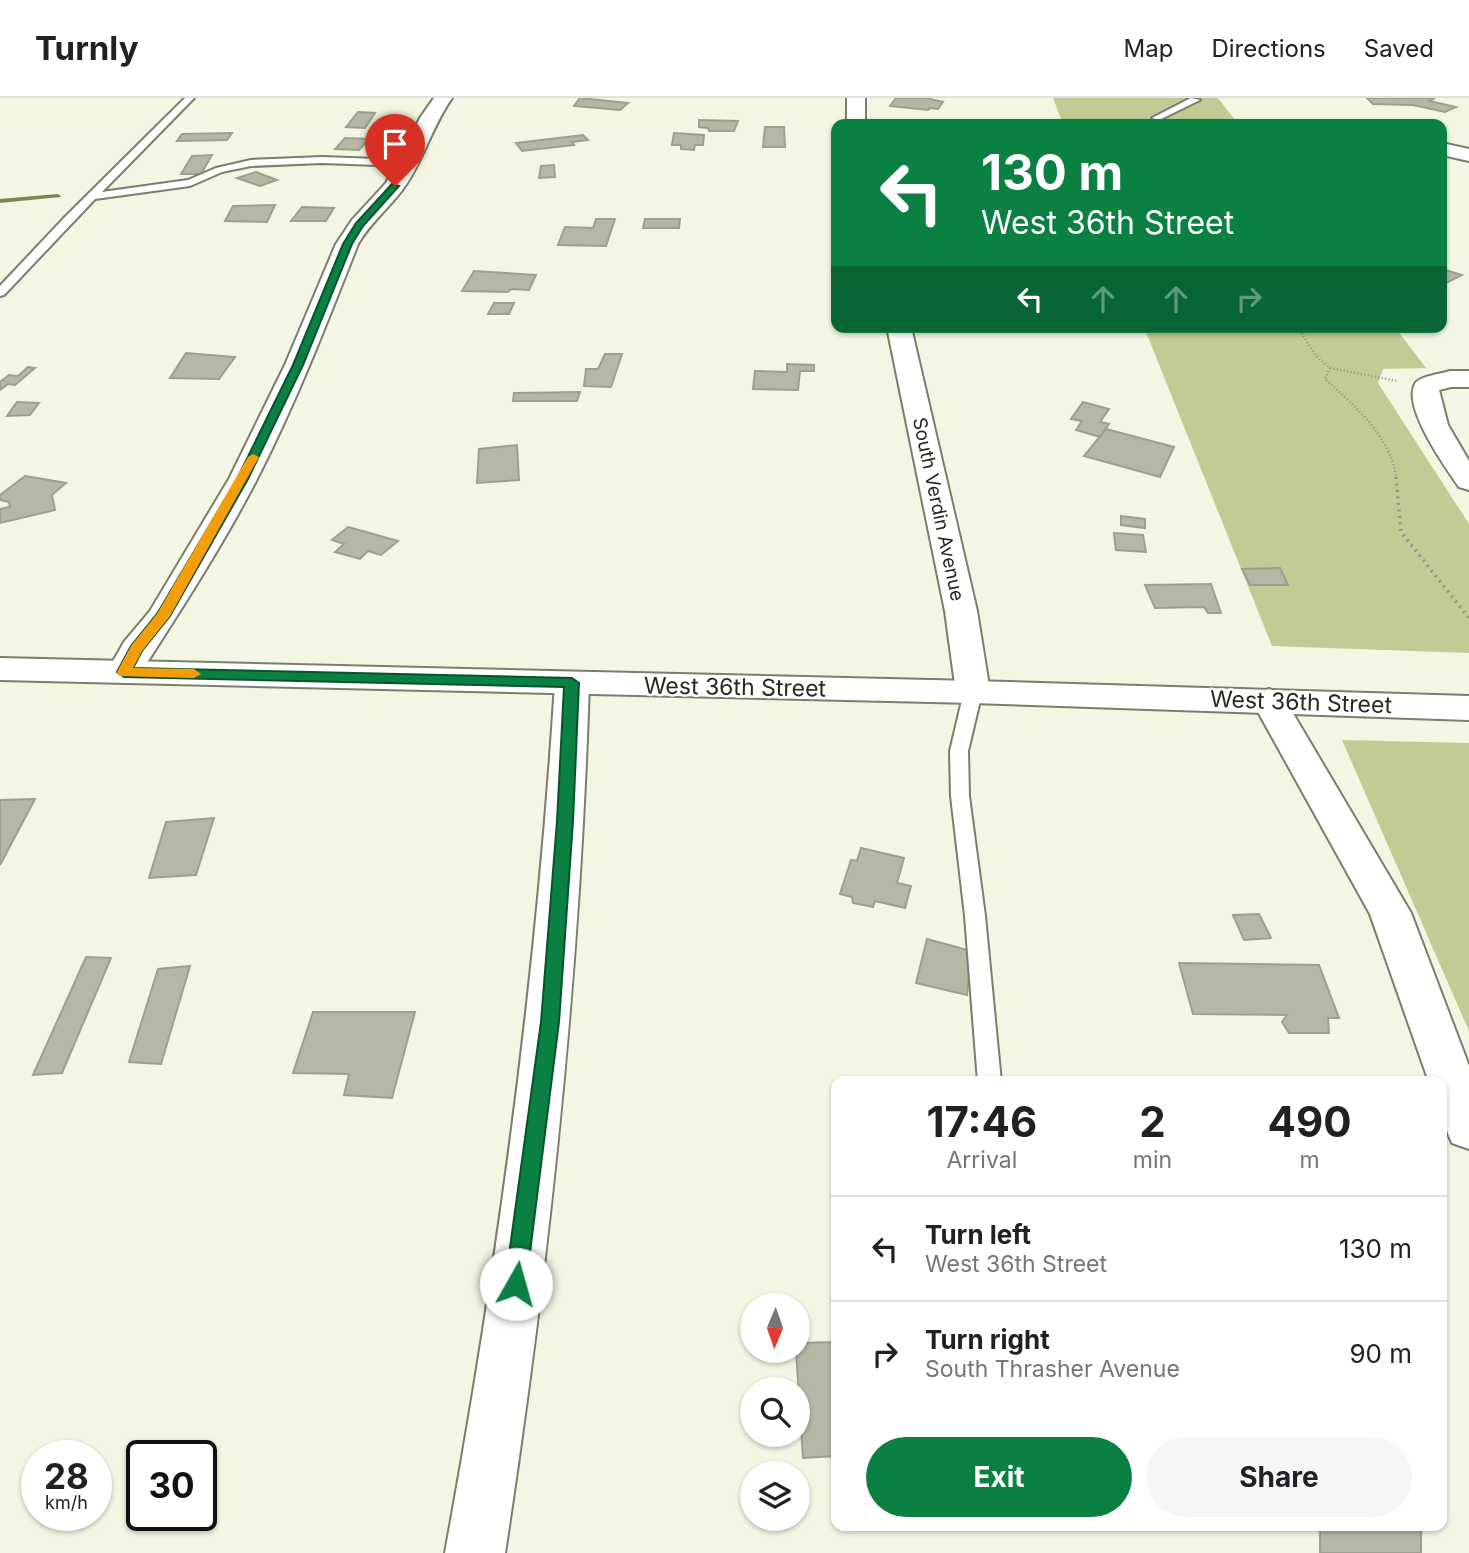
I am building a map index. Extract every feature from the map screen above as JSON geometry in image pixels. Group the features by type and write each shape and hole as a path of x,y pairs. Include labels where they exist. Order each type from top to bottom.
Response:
{"street":[{"path":"124,672 136,649 163,616 243,479 298,365 347,244 359,225 395,186 405,163 443,98"},
{"path":"856,98 856,119"},
{"path":"1447,150 1469,155"},
{"name":"South Verdin Avenue","path":"900,333 961,611 973,692"},
{"path":"1469,379 1450,379 1426,386 1426,402 1440,437 1469,481"},
{"name":"West 36th Street","path":"0,669 973,692 1469,708"},
{"path":"475,1553 498,1419 550,1022 572,683"},
{"path":"1269,701 1390,913 1469,1128"}],"lane":[{"path":"0,293 92,195 190,98"},
{"path":"1156,118 1196,100 1195,98"},
{"path":"92,195 190,183 219,170 251,163 333,160 405,163"},
{"path":"973,692 960,751 960,796 975,916 989,1076"}],"path":[{"path":"1302,333 1316,356 1329,368 1426,386"},
{"path":"1329,368 1325,379 1358,409 1394,460 1401,532 1469,618"}],"green space":[{"path":"1053,98 1218,98 1234,119 1061,119"},
{"path":"1146,333 1400,333 1426,368 1383,369 1378,383 1469,524 1469,653 1272,646"},
{"path":"1342,740 1469,743 1469,1031"}],"building":[{"path":"580,98 628,103 620,110 574,106"},
{"path":"896,98 926,98 943,102 938,109 928,110 890,106"},
{"path":"1367,98 1435,98 1429,101 1456,107 1445,112 1413,105 1373,104"},
{"path":"358,112 375,113 365,128 346,127"},
{"path":"699,120 738,121 734,131 709,131 708,128 699,127"},
{"path":"765,127 784,127 785,147 763,147"},
{"path":"232,133 227,140 177,141 182,134"},
{"path":"674,133 704,135 703,145 695,145 694,150 681,149 681,145 672,145"},
{"path":"583,135 588,140 572,142 574,145 522,151 516,143"},
{"path":"345,138 369,139 359,150 335,149"},
{"path":"212,155 201,174 181,174 192,156"},
{"path":"554,165 555,177 539,178 541,166"},
{"path":"256,172 277,180 260,186 237,178"},
{"path":"275,205 267,222 225,221 233,206"},
{"path":"302,207 334,208 326,221 291,221"},
{"path":"596,219 615,219 606,246 558,245 565,227 593,228"},
{"path":"645,219 680,219 679,228 643,228"},
{"path":"1447,270 1462,275 1447,282"},
{"path":"474,271 536,275 529,290 462,291"},
{"path":"494,303 514,303 509,314 488,314"},
{"path":"186,353 235,357 219,379 170,378"},
{"path":"605,354 622,354 611,387 584,386 586,369 598,369"},
{"path":"787,364 814,365 814,371 800,371 798,390 753,389 755,371 787,372"},
{"path":"28,367 35,368 15,385 8,384 0,390 0,382 9,375 18,376"},
{"path":"580,392 577,401 513,401 514,393"},
{"path":"17,402 39,403 30,415 7,416"},
{"path":"1083,402 1109,409 1100,422 1109,424 1100,437 1076,430 1082,421 1071,419"},
{"path":"1106,429 1174,447 1160,477 1084,456"},
{"path":"517,445 519,480 477,483 479,449"},
{"path":"25,476 66,483 52,495 55,510 0,523 0,509 10,507 9,502 0,500 0,495"},
{"path":"1121,516 1145,519 1145,528 1121,525"},
{"path":"348,527 398,541 381,555 368,551 360,559 335,552 344,544 332,540"},
{"path":"1114,533 1143,535 1146,552 1116,550"},
{"path":"1280,568 1288,585 1250,585 1242,569"},
{"path":"1211,584 1221,613 1208,613 1204,607 1155,608 1145,585"},
{"path":"35,799 0,865 0,800"},
{"path":"214,818 196,875 149,878 166,822"},
{"path":"861,848 904,858 897,883 911,886 905,908 875,901 873,907 853,903 852,897 840,894 851,860 857,861"},
{"path":"1259,914 1271,938 1244,940 1233,915"},
{"path":"927,939 971,951 967,995 916,983"},
{"path":"86,957 111,958 62,1073 33,1075"},
{"path":"1179,963 1319,965 1339,1018 1328,1018 1329,1033 1289,1033 1282,1022 1287,1015 1193,1014"},
{"path":"190,966 161,1064 129,1062 158,969"},
{"path":"313,1012 415,1012 392,1098 344,1095 349,1074 293,1073"},
{"path":"831,1342 831,1456 803,1458 802,1447 810,1447 810,1377 798,1377 797,1363 810,1363 810,1343"},
{"path":"1320,1531 1421,1531 1421,1553 1320,1553"}],"waterway":[{"path":"0,201 58,196"}],"slow traffic":[{"path":"194,674 124,672 136,649 163,616 243,479 253,457"}],"route":[{"path":"395,186 359,225 347,244 298,365 243,479 163,616 136,649 124,672 572,683 550,1022 516,1284"}]}
